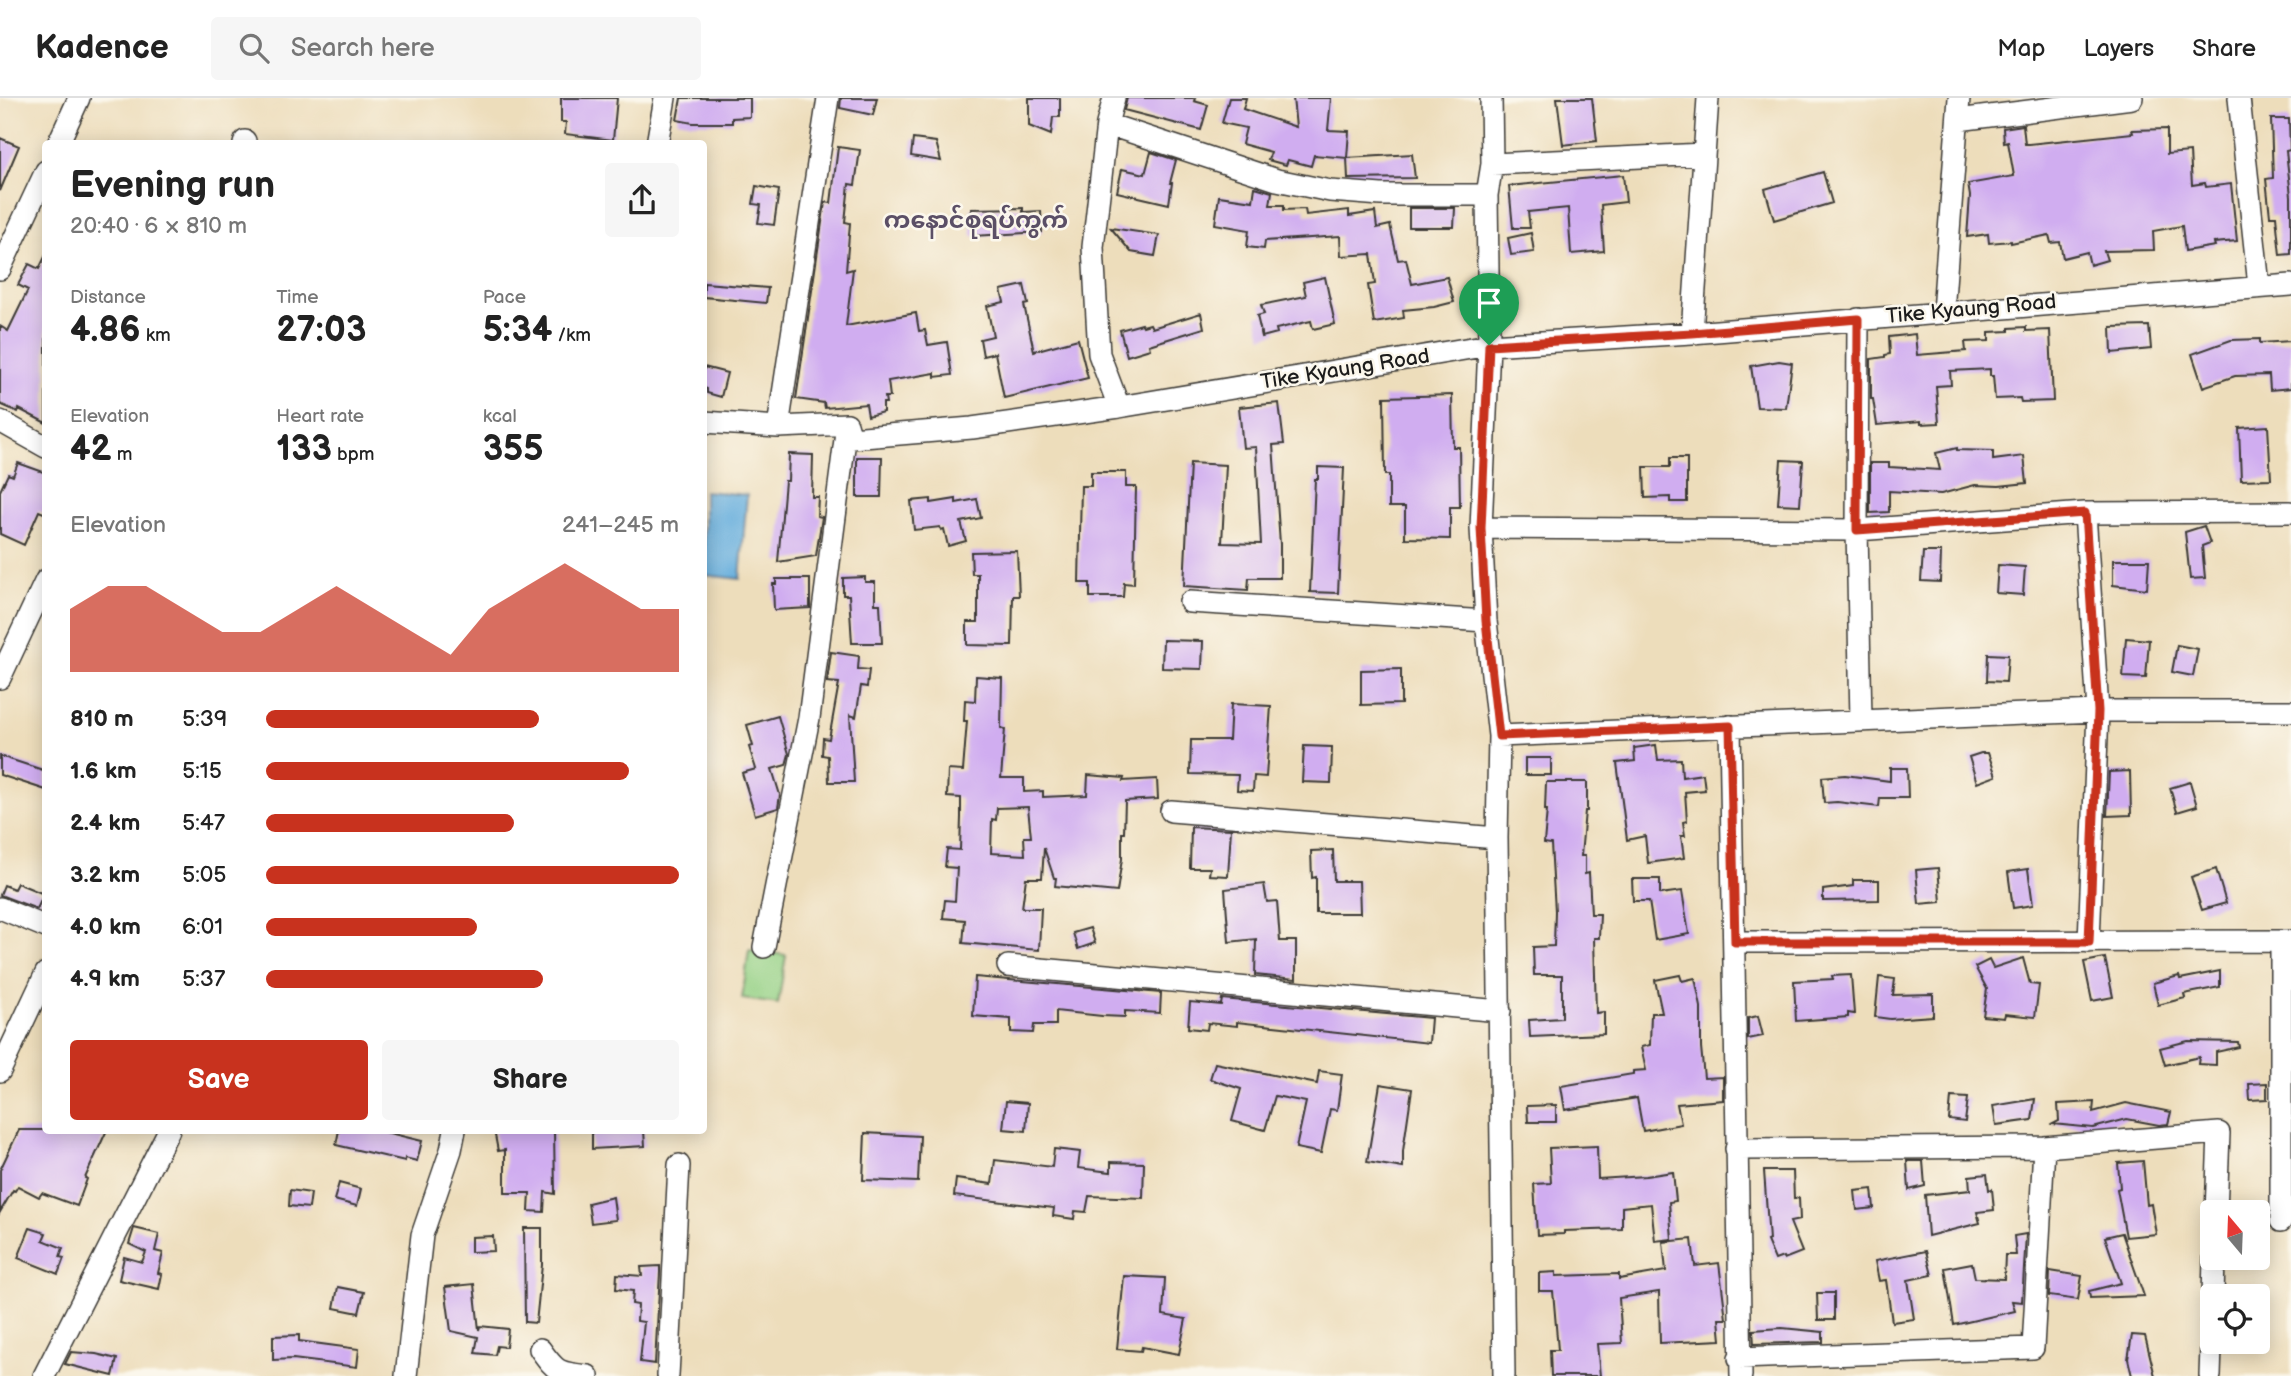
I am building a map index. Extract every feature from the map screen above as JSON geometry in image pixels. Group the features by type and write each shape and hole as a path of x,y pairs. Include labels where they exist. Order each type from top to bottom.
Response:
{"street":[{"path":"60,140 79,98"},
{"path":"658,140 665,98"},
{"path":"778,427 828,98"},
{"path":"1114,98 1107,124 1093,247 1099,354 1119,407"},
{"path":"1491,98 1492,164 1487,195 1489,345 1481,528 1486,621 1499,736 1497,838 1504,1376"},
{"path":"1692,333 1708,98"},
{"path":"1943,312 1959,98"},
{"path":"1958,120 2132,98"},
{"path":"2239,98 2259,286"},
{"path":"1107,124 1277,180 1330,191 1381,195 1487,195"},
{"path":"1492,164 1704,154"},
{"path":"0,269 42,180"},
{"name":"Tike Kyaung Road","path":"707,422 778,427 847,424 851,438 972,428 1119,407 1489,345 1692,333 2291,285"},
{"path":"1858,319 1857,530 1861,720"},
{"path":"0,421 42,445"},
{"path":"764,947 809,718 847,424"},
{"path":"1481,528 1857,530 2085,513 2291,512"},
{"path":"2085,513 2098,711 2089,942"},
{"path":"0,678 42,589"},
{"path":"1191,602 1486,621"},
{"path":"1499,736 2098,711 2291,711"},
{"path":"1730,726 1740,1367 2033,1348 2043,1147"},
{"path":"1171,811 1497,838"},
{"path":"0,908 42,926"},
{"path":"1735,942 2286,941 2281,1221"},
{"path":"1008,966 1500,1011"},
{"path":"0,1071 42,982"},
{"path":"1736,1149 2043,1147 2219,1133 2216,1200"},
{"path":"44,1376 167,1134"},
{"path":"406,1376 422,1235 454,1134"},
{"path":"668,1376 679,1165"},
{"path":"540,1349 554,1369 567,1374 589,1376"},
{"path":"2210,1376 2211,1354"}],"green space":[{"path":"749,950 786,955 778,1004 742,999"}],"water":[{"path":"707,491 747,495 740,579 707,575"}],"building":[{"path":"561,98 617,98 613,140 565,134 566,122 561,122"},
{"path":"681,98 750,98 750,117 732,118 732,123 693,123 677,120"},
{"path":"841,98 877,98 873,115 840,108"},
{"path":"1029,98 1060,98 1060,117 1053,117 1051,135 1029,126"},
{"path":"1127,98 1195,98 1194,101 1208,105 1201,130 1124,110"},
{"path":"1229,98 1246,98 1243,109 1296,127 1293,98 1331,98 1328,130 1349,131 1347,158 1314,155 1311,166 1288,160 1286,165 1268,160 1271,152 1242,144 1246,128 1222,123"},
{"path":"1557,98 1592,98 1597,141 1563,145"},
{"path":"2271,119 2289,119 2290,150 2286,151 2291,196 2291,254 2280,255 2276,216 2270,216 2266,179 2273,178"},
{"path":"2023,125 2025,144 2133,133 2132,130 2167,129 2167,154 2190,152 2192,185 2205,183 2206,187 2231,184 2237,241 2214,243 2215,246 2185,251 2182,226 2153,231 2154,250 2104,251 2107,260 2090,265 2087,252 2063,258 2060,242 2051,243 2049,235 2011,243 1989,243 1988,234 1967,237 1970,196 1968,184 2014,176 2008,142 2004,143 2003,128"},
{"path":"0,138 19,146 0,191"},
{"path":"913,139 936,142 941,161 911,156"},
{"path":"838,147 860,150 855,185 849,184 845,222 850,223 846,271 853,269 846,326 916,313 919,331 925,330 928,345 947,342 952,375 935,377 935,373 888,381 890,397 885,397 883,412 868,416 866,404 825,408 824,403 796,399 825,202 831,203"},
{"path":"1151,152 1176,160 1170,183 1169,204 1117,192 1122,169 1145,174"},
{"path":"1412,154 1415,178 1348,179 1347,158"},
{"path":"1823,172 1832,203 1774,220 1765,189"},
{"path":"1623,175 1626,202 1601,205 1604,251 1571,254 1568,208 1528,212 1530,228 1513,228 1509,186"},
{"path":"756,186 779,190 774,225 758,223 761,205 753,204"},
{"path":"1255,187 1272,192 1270,205 1284,205 1284,210 1305,209 1306,215 1349,210 1349,216 1375,212 1377,228 1390,225 1398,260 1406,259 1412,284 1447,277 1454,302 1403,310 1404,318 1374,323 1368,285 1375,284 1371,254 1341,256 1340,236 1265,241 1264,249 1247,247 1249,230 1215,224 1219,196 1253,201"},
{"path":"1023,208 1023,212 1041,211 1042,232 972,236 971,209"},
{"path":"1409,208 1455,208 1454,227 1409,227"},
{"path":"1111,228 1159,235 1155,256 1131,252"},
{"path":"1531,233 1534,252 1511,255 1508,238"},
{"path":"42,263 42,421 19,409 18,412 0,404 0,326 8,331 28,290 18,285 29,264 39,269"},
{"path":"1325,277 1335,324 1313,329 1311,321 1276,329 1277,333 1262,337 1257,316 1264,314 1261,305 1306,296 1303,282"},
{"path":"707,283 768,288 766,303 707,297"},
{"path":"1024,285 1028,304 1024,305 1034,351 1078,339 1088,378 1004,398 995,353 983,356 980,339 993,336 987,306 1004,302 1001,290"},
{"path":"1201,313 1204,328 1149,345 1150,349 1127,356 1120,330 1142,324 1150,324 1152,328"},
{"path":"2149,326 2151,349 2112,353 2111,327"},
{"path":"2026,327 2026,331 2050,330 2053,401 2021,402 2020,398 1995,399 1990,369 1950,371 1951,385 1936,386 1939,423 1921,424 1921,421 1877,425 1871,399 1871,359 1890,354 1889,337 1915,334 1917,355 1966,351 1965,342 1989,341 1989,332"},
{"path":"2260,339 2260,343 2291,341 2291,388 2270,390 2269,375 2235,376 2203,387 2192,354 2231,340"},
{"path":"1779,361 1792,363 1786,408 1757,407 1751,366"},
{"path":"707,368 727,373 721,397 707,393"},
{"path":"1452,395 1453,447 1459,447 1460,507 1450,507 1450,539 1405,538 1405,507 1389,507 1389,475 1385,475 1384,397"},
{"path":"1279,403 1284,444 1273,445 1280,578 1249,578 1248,590 1184,586 1190,463 1226,465 1222,543 1261,544 1256,447 1243,448 1239,407"},
{"path":"2268,426 2271,479 2241,480 2239,428"},
{"path":"1957,448 1993,451 1993,460 2024,456 2027,483 1975,485 1941,494 1889,491 1889,512 1870,513 1870,463 1940,470 1936,453"},
{"path":"789,454 813,455 812,497 818,497 817,516 822,517 816,556 778,562 785,481 788,481"},
{"path":"857,457 882,457 881,497 857,497"},
{"path":"1670,458 1687,458 1687,502 1670,502 1670,497 1645,498 1644,467 1670,467"},
{"path":"1781,460 1803,461 1800,505 1778,504"},
{"path":"18,463 42,472 42,512 39,511 24,545 0,534 0,491 8,474 13,476"},
{"path":"1318,467 1344,468 1338,593 1310,592 1315,479 1318,479"},
{"path":"1091,472 1126,472 1126,487 1136,487 1134,584 1124,583 1123,597 1090,597 1090,583 1079,583 1081,486 1091,486"},
{"path":"931,499 931,503 956,499 956,503 977,499 981,518 961,522 966,541 948,546 944,529 941,530 940,527 914,530 911,501"},
{"path":"2204,526 2210,543 2202,546 2205,578 2190,579 2185,532"},
{"path":"1017,551 1019,596 1013,596 1012,646 967,645 967,622 978,622 978,574 972,574 971,552"},
{"path":"1923,552 1941,552 1940,582 1921,581"},
{"path":"2113,560 2149,560 2147,589 2113,585"},
{"path":"1998,565 2025,567 2023,595 1996,593"},
{"path":"865,577 865,582 875,582 875,604 880,604 882,643 852,643 849,595 843,595 843,578"},
{"path":"776,579 810,579 810,608 774,610 773,584 776,584"},
{"path":"2126,638 2149,640 2146,678 2123,677"},
{"path":"1163,640 1203,641 1202,669 1162,668"},
{"path":"2177,645 2198,649 2193,676 2172,672"},
{"path":"831,652 859,656 858,669 869,670 867,687 861,686 856,717 850,715 854,782 829,782 828,756 822,755 823,738 829,739 839,683 827,682"},
{"path":"1988,654 2008,655 2006,682 1987,681"},
{"path":"1401,669 1401,704 1361,705 1361,670"},
{"path":"976,676 1002,678 1001,728 1005,729 1001,778 1024,778 1024,792 1043,791 1043,797 1087,795 1088,775 1124,778 1123,781 1157,779 1158,799 1125,801 1117,892 1055,886 1056,878 1044,848 1042,878 1026,878 1022,908 1041,908 1039,950 963,943 965,920 943,918 945,900 955,901 957,868 945,867 947,849 960,850 961,798 947,797 948,770 963,771 967,721 964,721 965,700 975,701","holes":["1028,807 1031,837 1024,837 1025,855 991,853 992,819 996,820 997,808"]},
{"path":"1231,704 1271,706 1266,777 1254,776 1253,791 1237,790 1238,775 1190,774 1191,740 1229,740"},
{"path":"778,716 789,754 786,765 772,769 780,795 778,808 755,815 742,773 756,769 749,747 753,746 747,725"},
{"path":"1656,745 1658,760 1681,759 1682,777 1703,774 1705,790 1685,792 1687,821 1683,822 1685,836 1681,836 1684,858 1648,863 1645,836 1627,840 1617,763 1635,761 1634,748"},
{"path":"1304,746 1332,747 1331,783 1302,782"},
{"path":"1988,753 1996,776 1977,783 1969,757"},
{"path":"0,756 42,770 42,789 0,775"},
{"path":"1525,758 1551,758 1551,775 1525,775"},
{"path":"1890,768 1907,768 1908,798 1880,798 1879,807 1824,803 1822,777 1845,775 1890,781"},
{"path":"2130,771 2131,815 2107,816 2109,772"},
{"path":"1546,782 1587,782 1587,811 1581,856 1585,856 1585,874 1589,873 1591,914 1600,914 1599,938 1594,938 1596,1013 1604,1012 1604,1034 1530,1037 1529,1020 1562,1018 1562,975 1534,975 1533,947 1554,946 1551,844 1544,843"},
{"path":"2190,782 2197,806 2177,812 2170,788"},
{"path":"1191,827 1231,829 1228,876 1209,875 1210,868 1190,868"},
{"path":"1333,850 1334,881 1359,881 1360,913 1316,913 1316,877 1312,878 1311,851"},
{"path":"1938,868 1941,902 1919,904 1916,870"},
{"path":"2028,869 2033,905 2013,908 2008,872"},
{"path":"2216,869 2226,903 2202,910 2191,877"},
{"path":"1632,879 1660,879 1660,894 1682,891 1689,934 1655,940 1649,901 1633,901"},
{"path":"1853,880 1879,880 1879,900 1823,901 1823,890 1853,886"},
{"path":"17,883 42,893 37,909 0,895 4,885 14,889"},
{"path":"1264,884 1267,902 1277,901 1280,941 1296,941 1296,979 1255,975 1256,939 1229,942 1225,889"},
{"path":"1090,928 1095,943 1078,949 1073,933"},
{"path":"2023,958 2030,984 2039,985 2035,1017 2005,1014 2004,1018 1983,1016 1987,989 1975,967 1989,960 1993,968"},
{"path":"2105,958 2113,997 2092,1001 2084,962"},
{"path":"2220,971 2220,987 2184,994 2185,998 2158,1005 2153,983 2179,976 2180,979"},
{"path":"1680,975 1682,981 1695,978 1701,1007 1704,1078 1723,1077 1723,1100 1677,1104 1681,1124 1643,1131 1637,1098 1565,1110 1561,1086 1646,1070 1641,1047 1650,1045 1651,1013 1662,1013 1655,980"},
{"path":"1851,975 1854,1014 1848,1013 1848,1017 1796,1021 1794,981"},
{"path":"975,977 1161,993 1160,1013 1125,1011 1125,1017 1056,1011 1056,1025 1034,1025 1033,1033 1011,1032 1011,1019 973,1016"},
{"path":"1879,977 1895,979 1893,995 1933,994 1933,1016 1890,1019 1875,1017"},
{"path":"1222,999 1431,1018 1429,1043 1237,1022 1237,1026 1208,1023 1207,1030 1188,1028 1190,1002 1221,1005"},
{"path":"1758,1016 1763,1036 1748,1039 1748,1018"},
{"path":"2188,1041 2238,1042 2239,1047 2216,1052 2216,1065 2198,1064 2199,1057 2165,1065 2160,1048"},
{"path":"1215,1063 1317,1084 1319,1071 1342,1074 1337,1110 1330,1109 1321,1153 1296,1148 1306,1102 1275,1096 1265,1130 1232,1121 1241,1089 1210,1079"},
{"path":"2267,1083 2267,1099 2250,1100 2249,1084"},
{"path":"1380,1084 1412,1089 1403,1168 1367,1162"},
{"path":"1951,1097 1968,1098 1965,1122 1949,1120"},
{"path":"2035,1099 2032,1120 1996,1125 1993,1106"},
{"path":"1006,1101 1028,1103 1026,1131 1003,1129"},
{"path":"2094,1102 2093,1112 2126,1103 2171,1112 2168,1124 2159,1125 2127,1119 2093,1128 2053,1124 2059,1121 2058,1104"},
{"path":"1556,1105 1556,1122 1528,1122 1527,1106"},
{"path":"19,1130 42,1130 42,1134 105,1134 85,1178 87,1179 77,1206 42,1193 39,1197 18,1186 0,1212 0,1170"},
{"path":"865,1133 920,1136 918,1182 863,1180"},
{"path":"338,1134 393,1134 422,1141 417,1161 405,1158 405,1161 336,1145"},
{"path":"495,1134 554,1134 555,1194 545,1192 544,1212 529,1211 530,1193 505,1193 505,1150 498,1151"},
{"path":"592,1134 644,1134 645,1146 592,1149"},
{"path":"1597,1146 1598,1179 1673,1172 1676,1201 1669,1202 1672,1239 1655,1241 1651,1204 1622,1207 1622,1229 1537,1235 1534,1184 1551,1183 1549,1148"},
{"path":"1054,1149 1080,1152 1078,1168 1111,1172 1111,1162 1144,1163 1143,1198 1089,1196 1086,1212 1075,1211 1074,1219 1053,1216 1054,1208 954,1196 956,1179 992,1184 995,1160 1052,1167"},
{"path":"1907,1161 1923,1161 1925,1186 1909,1190"},
{"path":"2143,1161 2147,1205 2151,1204 2156,1234 2126,1237 2117,1189 2120,1188 2118,1163"},
{"path":"1764,1171 1793,1171 1794,1199 1799,1198 1800,1220 1790,1222 1802,1252 1784,1259 1775,1260 1767,1241"},
{"path":"1987,1174 1994,1210 1977,1212 1980,1223 1928,1236 1925,1195 1970,1190 1969,1176"},
{"path":"339,1183 361,1189 357,1206 334,1200"},
{"path":"1872,1189 1874,1208 1857,1210 1855,1191"},
{"path":"290,1190 311,1193 309,1208 289,1206"},
{"path":"613,1197 616,1220 591,1223 588,1203"},
{"path":"30,1228 46,1233 43,1240 63,1248 60,1257 64,1258 58,1274 18,1258"},
{"path":"134,1228 159,1234 155,1251 163,1253 158,1273 162,1274 159,1289 119,1280 124,1257 142,1262 146,1252 129,1244"},
{"path":"524,1228 542,1228 542,1265 536,1323 525,1322"},
{"path":"2122,1233 2144,1296 2090,1298 2089,1291 2121,1283 2105,1237"},
{"path":"2026,1234 2022,1302 2012,1301 2015,1311 1954,1325 1945,1268 1972,1263 1975,1278 2004,1279 2005,1255 2016,1255 2014,1236"},
{"path":"493,1236 494,1251 471,1252 471,1237"},
{"path":"1692,1239 1695,1266 1719,1263 1726,1319 1719,1319 1721,1340 1660,1343 1659,1292 1619,1298 1622,1343 1597,1344 1600,1376 1551,1376 1550,1350 1558,1350 1553,1291 1539,1291 1539,1273 1556,1272 1556,1276 1619,1274 1619,1279 1666,1271 1663,1242"},
{"path":"1926,1251 1932,1275 1908,1280 1914,1319 1892,1322 1886,1280 1879,1281 1875,1261"},
{"path":"660,1266 655,1364 640,1362 644,1322 637,1321 638,1305 632,1304 633,1291 616,1289 617,1274 642,1276 641,1267"},
{"path":"2050,1271 2082,1276 2078,1300 2049,1296"},
{"path":"1124,1276 1165,1278 1163,1315 1186,1319 1179,1354 1142,1347 1141,1351 1117,1349"},
{"path":"474,1284 479,1330 480,1326 508,1329 506,1347 497,1346 495,1355 475,1353 478,1337 451,1331 445,1287"},
{"path":"338,1287 364,1292 359,1313 334,1308"},
{"path":"1817,1293 1834,1293 1834,1320 1818,1320"},
{"path":"1782,1328 1823,1332 1823,1342 1754,1344 1753,1330"},
{"path":"299,1335 299,1341 359,1349 357,1367 293,1359 273,1360 273,1336"},
{"path":"2132,1335 2145,1336 2155,1376 2132,1376 2128,1359"},
{"path":"71,1352 117,1359 113,1376 65,1364"}],"district":[{"name":"ကနောင်စုရပ်ကွက်","path":"976,220"}],"route":[{"path":"1858,319 1857,530 2085,513 2098,711 2089,942 1735,942 1730,726 1499,736 1486,621 1481,528 1489,345 1692,333 1858,319"}]}
